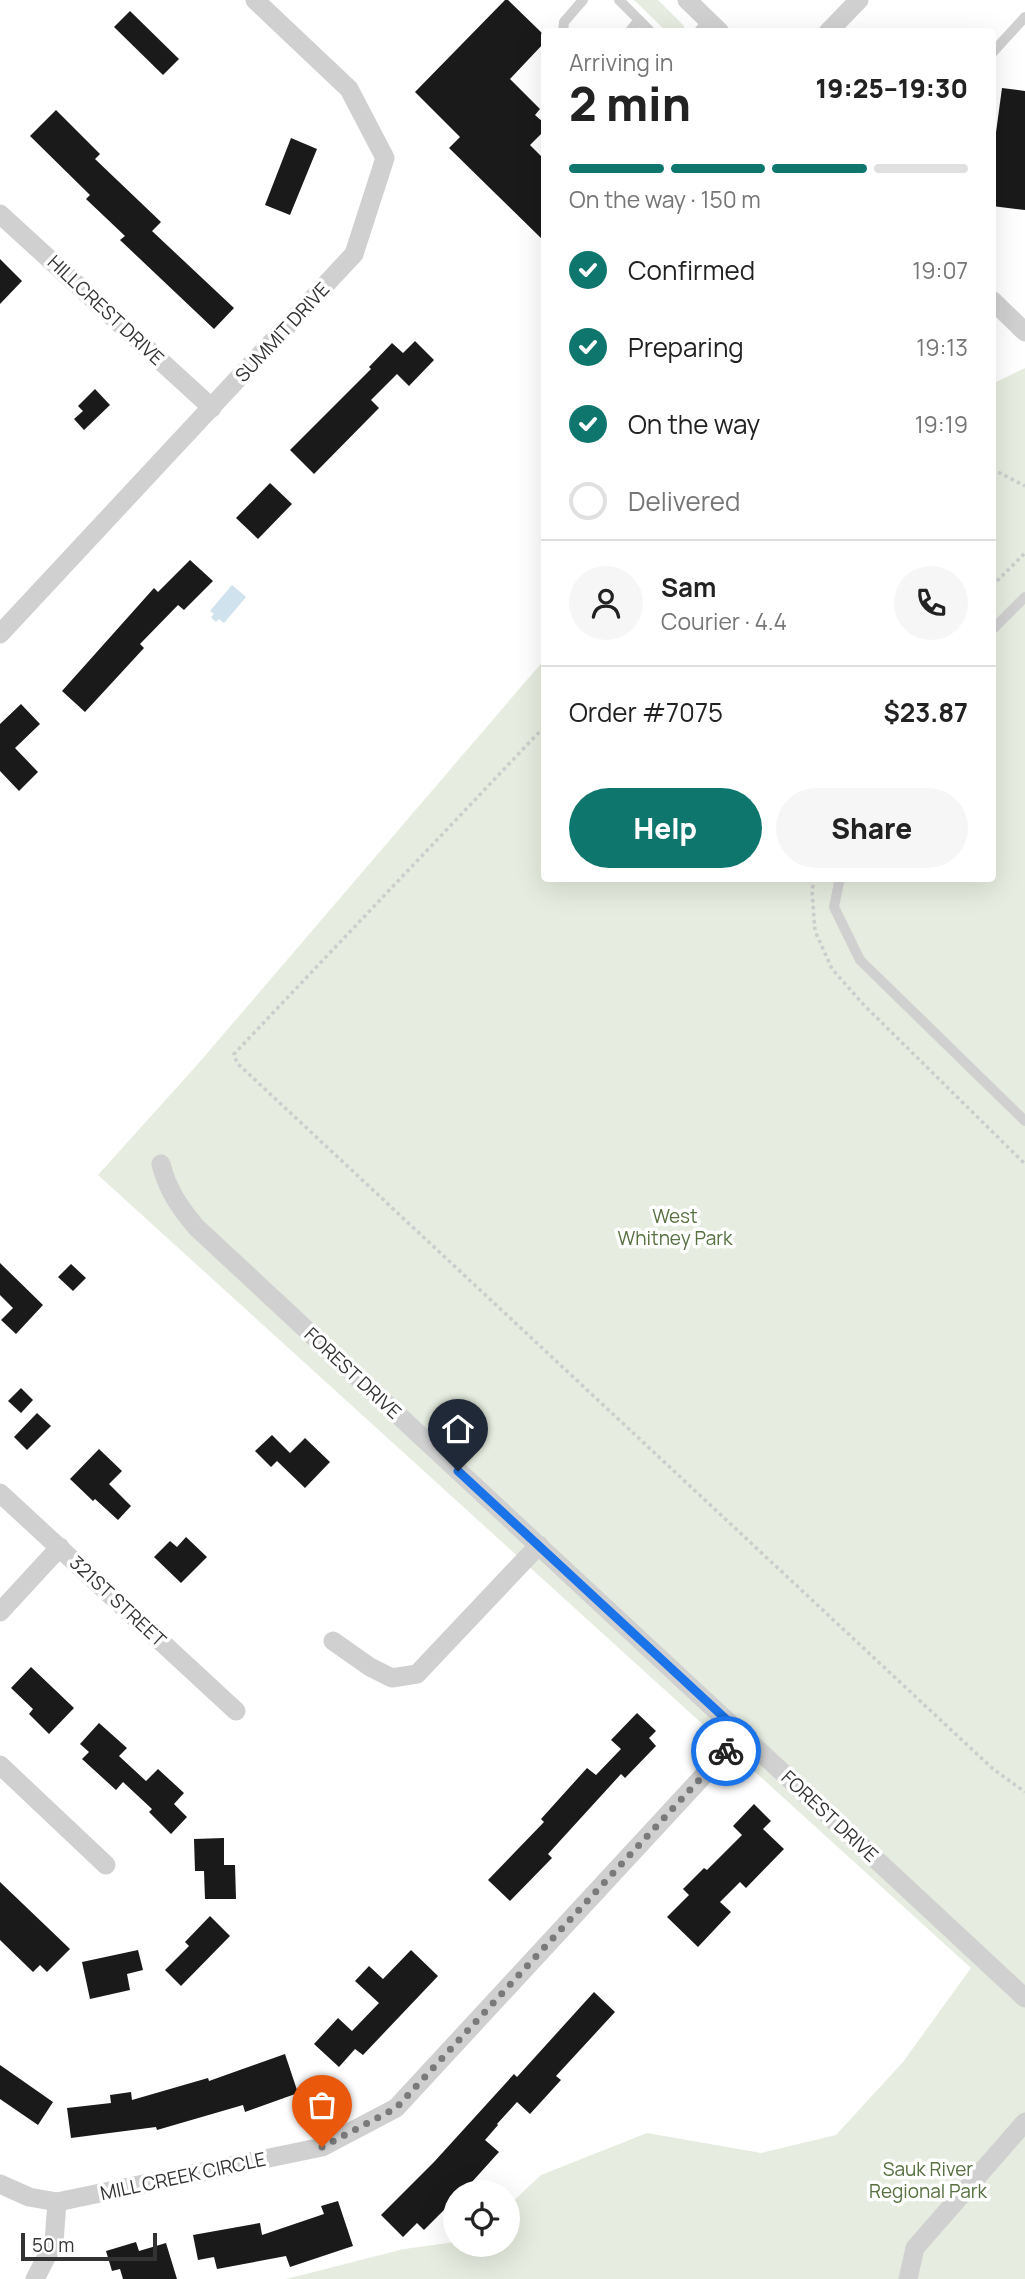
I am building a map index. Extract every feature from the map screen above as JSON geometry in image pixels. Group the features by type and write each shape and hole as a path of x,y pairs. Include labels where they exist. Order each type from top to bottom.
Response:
{"street":[{"name":"SUMMIT DRIVE","path":"0,634 354,254 385,158 349,89 255,0"},
{"path":"687,0 709,28"},
{"path":"832,28 859,0"},
{"name":"HILLCREST DRIVE","path":"0,214 212,408"},
{"path":"996,304 1025,332"},
{"name":"FOREST DRIVE","path":"161,1164 165,1181 196,1227 1025,1998"},
{"name":"321ST STREET","path":"0,1493 236,1711"},
{"path":"333,1641 370,1667 392,1678 417,1674 539,1545"},
{"path":"0,1612 60,1547"},
{"name":"MILL CREEK CIRCLE","path":"0,2184 29,2197 57,2202 322,2147 396,2108 742,1734"},
{"path":"0,1765 106,1865"},
{"path":"908,2279 915,2248 1025,2122"},
{"path":"35,2279 54,2242 57,2202"}],"lane":[{"path":"563,28 564,22 583,0"},
{"path":"619,0 647,28"},
{"path":"996,49 1025,17"},
{"path":"632,28 639,20"},
{"path":"996,626 1025,597"},
{"path":"839,882 834,907 860,960 1025,1121"}],"path":[{"path":"996,471 1025,485"},
{"path":"996,582 1025,552"},
{"path":"541,730 234,1054 237,1063 993,1769 1025,1792"},
{"path":"813,882 815,931 832,969 863,1004 1025,1164"}],"green space":[{"path":"634,0 658,0 684,26 663,28"},
{"name":"West Whitney Park","path":"1025,368 1025,2279 286,2279 404,2249 443,2244 443,2257 520,2257 520,2195 541,2175 647,2133 761,2153 836,2135 903,2062 971,1968 98,1175 197,1065 541,664 541,882 996,882 996,382"}],"water":[{"path":"232,585 246,597 224,623 219,619 216,622 210,611"}],"building":[{"path":"505,0 541,32 541,46 510,79 540,109 535,115 541,120 541,134 530,145 541,156 541,238 449,148 460,137 415,92"},
{"path":"130,11 179,59 163,75 114,27"},
{"path":"1002,88 1025,91 1025,210 996,206 996,132"},
{"path":"56,110 100,154 95,159 161,222 152,231 234,308 214,329 120,240 125,236 86,199 90,195 30,136"},
{"path":"291,138 317,149 290,215 265,205"},
{"path":"0,259 22,281 0,304"},
{"path":"415,341 434,360 409,386 397,374 371,400 379,408 314,474 290,450 371,369 369,367 392,343 403,353"},
{"path":"95,389 110,405 84,430 74,419 83,411 78,406"},
{"path":"270,483 292,504 258,539 236,518"},
{"path":"190,560 213,581 184,610 178,605 140,644 144,648 85,712 62,691 154,588 158,592"},
{"path":"21,704 40,724 15,748 38,772 19,791 0,771 0,724"},
{"path":"0,1263 43,1305 16,1334 1,1320 13,1308 0,1295"},
{"path":"71,1264 86,1278 73,1291 58,1277"},
{"path":"21,1388 33,1400 21,1413 8,1401"},
{"path":"37,1413 51,1426 27,1450 14,1437"},
{"path":"272,1435 290,1453 305,1438 330,1462 305,1488 277,1461 271,1467 255,1451"},
{"path":"99,1449 122,1471 109,1484 131,1506 118,1520 70,1479"},
{"path":"186,1537 207,1557 181,1583 154,1557 170,1541 177,1547"},
{"path":"31,1667 74,1708 49,1734 29,1714 33,1709 11,1688"},
{"path":"637,1713 656,1731 649,1738 656,1746 625,1778 621,1774 548,1854 552,1858 510,1901 488,1880 544,1822 541,1819 587,1768 596,1775 621,1749 611,1740"},
{"path":"99,1723 127,1748 119,1756 146,1781 158,1769 184,1793 174,1804 187,1817 171,1834 149,1812 152,1809 123,1782 116,1790 82,1759 89,1752 80,1744"},
{"path":"754,1804 771,1821 763,1829 784,1849 746,1888 740,1882 720,1902 731,1912 698,1947 667,1917 689,1895 683,1889 704,1868 707,1870 742,1835 733,1826"},
{"path":"224,1838 224,1865 235,1865 236,1899 205,1899 204,1871 195,1871 194,1839"},
{"path":"0,1882 70,1949 47,1972 40,1965 33,1972 0,1940"},
{"path":"210,1916 230,1936 181,1986 165,1970 189,1946 185,1942"},
{"path":"138,1950 143,1970 127,1974 130,1990 90,1999 82,1962"},
{"path":"411,1950 438,1976 363,2055 355,2049 339,2067 314,2044 338,2018 352,2031 379,2003 355,1981 369,1966 383,1979"},
{"path":"594,1992 615,2012 556,2076 561,2080 530,2114 517,2102 497,2124 485,2140 499,2152 474,2180 443,2180 443,2211 424,2230 417,2223 403,2237 381,2215 434,2162 514,2074 517,2077"},
{"path":"285,2054 298,2093 245,2112 243,2105 157,2130 156,2127 71,2138 67,2108 111,2103 110,2095 131,2092 132,2100 208,2078 209,2081"},
{"path":"0,2065 53,2102 38,2125 0,2099"},
{"path":"338,2201 353,2246 290,2267 286,2256 217,2269 214,2257 198,2260 193,2235 260,2223 262,2235 324,2214 321,2206"},
{"path":"136,2242 139,2251 166,2243 177,2279 123,2279 120,2269 112,2271 106,2251"}],"way so far":[{"path":"322,2147 396,2108 726,1751"}],"route":[{"path":"458,1471 742,1734 726,1751"}],"park label":[{"name":"Sauk River Regional Park","path":"928,2180"}]}
